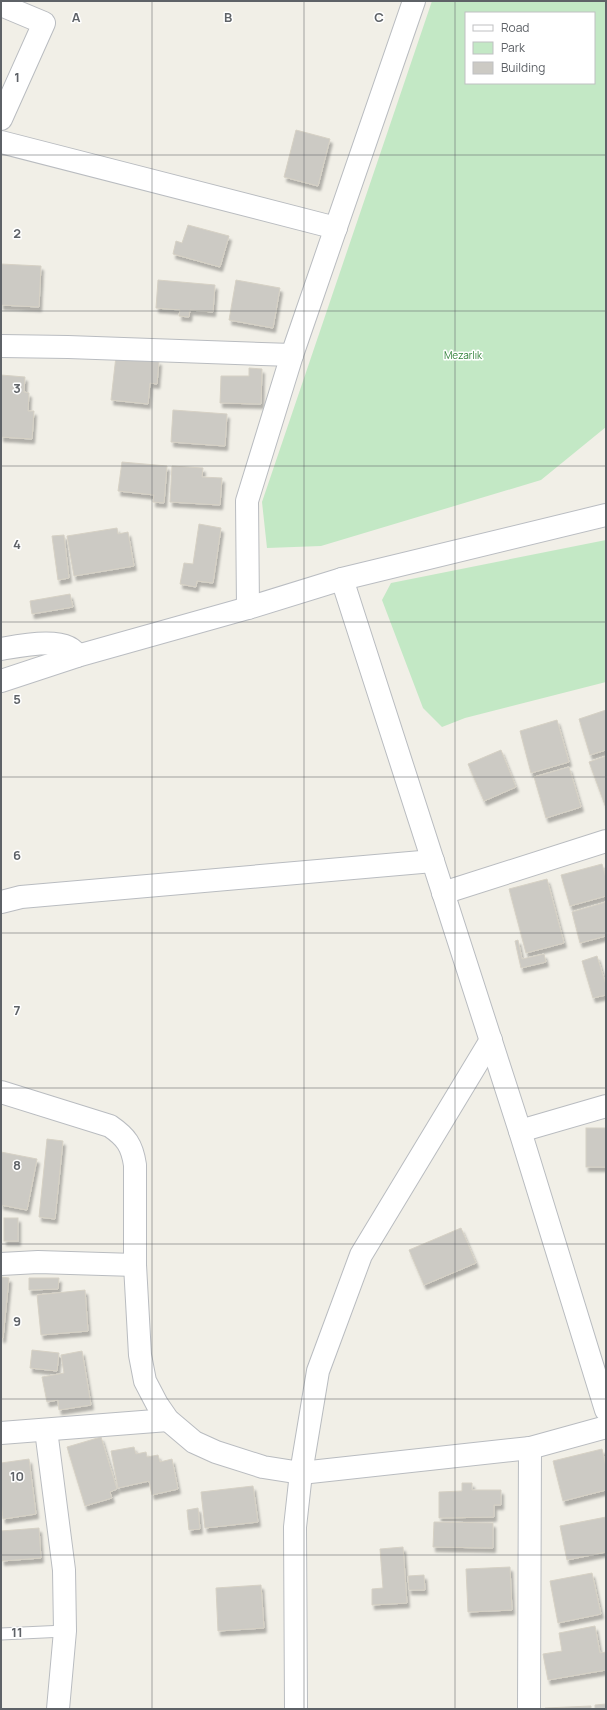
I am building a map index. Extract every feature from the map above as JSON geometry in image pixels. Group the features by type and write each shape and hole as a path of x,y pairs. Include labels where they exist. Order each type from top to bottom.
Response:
{"street":[{"path":"248,608 247,501 292,355 414,1"},
{"path":"1,5 44,23 1,119"},
{"path":"1,142 336,228"},
{"path":"1,346 292,355"},
{"path":"1,680 77,656 248,608 342,579 606,515"},
{"path":"342,579 520,1131 606,1410"},
{"path":"1,650 37,643 65,646 75,651 77,656"},
{"path":"443,893 606,841"},
{"path":"1,902 21,897 433,861"},
{"path":"296,1709 295,1527 301,1473 318,1371 361,1254 491,1040"},
{"path":"1,1092 110,1126 120,1133 128,1142 133,1152 135,1165 135,1264 138,1332 140,1355 144,1374 157,1404 168,1420 194,1442 216,1452 263,1467 301,1473 530,1448 606,1427"},
{"path":"520,1131 606,1106"},
{"path":"1,1264 38,1262 135,1264"},
{"path":"1,1434 168,1420"},
{"path":"46,1430 64,1570 65,1631 58,1709"},
{"path":"529,1709 530,1448"}],"lane":[{"path":"1,1634 65,1631"}],"green space":[{"name":"Mezarlık","path":"432,1 606,1 606,427 541,480 321,546 267,548 262,502"},
{"path":"606,540 606,682 465,718 442,727 423,708 382,600 391,583"}],"building":[{"path":"296,130 330,139 318,186 284,177"},
{"path":"188,225 229,236 220,267 173,254 176,241 182,243"},
{"path":"1,264 41,266 39,307 1,305"},
{"path":"158,280 215,285 213,312 190,310 189,317 179,316 180,310 156,308"},
{"path":"236,280 280,288 273,328 229,320"},
{"path":"116,356 159,361 157,384 150,383 148,404 111,400"},
{"path":"249,368 262,369 261,404 220,403 221,376 249,376"},
{"path":"1,375 25,377 24,392 29,393 28,411 34,411 32,439 1,437"},
{"path":"173,410 227,414 225,446 171,442"},
{"path":"122,462 167,466 164,503 153,502 154,495 118,491"},
{"path":"172,466 203,468 202,477 222,478 220,505 170,502"},
{"path":"199,524 221,528 213,583 197,581 196,587 180,584 184,563 193,564"},
{"path":"117,528 118,534 128,532 134,566 74,576 67,536"},
{"path":"64,535 69,578 58,580 52,536"},
{"path":"70,594 73,607 32,614 30,601"},
{"path":"606,710 606,750 590,755 579,719"},
{"path":"557,720 569,762 531,773 520,731"},
{"path":"501,750 516,787 484,801 468,764"},
{"path":"606,756 606,808 589,762"},
{"path":"569,767 581,807 546,818 534,777"},
{"path":"602,864 606,878 606,896 570,906 561,875"},
{"path":"547,879 564,943 526,953 509,889"},
{"path":"606,902 606,936 580,943 572,912"},
{"path":"518,940 522,959 544,954 546,962 521,968 515,941"},
{"path":"597,956 606,985 606,995 593,998 582,961"},
{"path":"586,1128 606,1128 606,1167 586,1167"},
{"path":"47,1139 63,1141 55,1219 39,1217"},
{"path":"1,1152 37,1159 27,1210 1,1205"},
{"path":"4,1218 18,1218 18,1241 4,1241"},
{"path":"461,1228 476,1263 424,1285 409,1250"},
{"path":"1,1277 9,1278 3,1338 1,1338"},
{"path":"29,1278 59,1278 58,1289 29,1290"},
{"path":"85,1290 88,1331 41,1335 37,1295"},
{"path":"32,1350 59,1353 57,1371 30,1368"},
{"path":"82,1351 91,1405 59,1410 58,1400 47,1402 42,1377 64,1373 61,1355"},
{"path":"101,1437 117,1489 110,1492 112,1498 85,1506 67,1447"},
{"path":"134,1447 136,1454 146,1452 147,1457 158,1455 160,1462 172,1459 178,1489 152,1495 149,1481 118,1488 111,1451"},
{"path":"602,1449 606,1467 606,1490 563,1501 553,1461"},
{"path":"29,1459 36,1514 3,1519 1,1501 1,1463"},
{"path":"462,1483 472,1483 472,1490 501,1490 501,1505 494,1505 494,1517 439,1518 439,1492 462,1491"},
{"path":"253,1486 258,1522 205,1528 201,1492"},
{"path":"198,1508 200,1529 189,1530 187,1510"},
{"path":"606,1517 606,1552 567,1560 560,1526"},
{"path":"434,1522 493,1523 493,1548 433,1547"},
{"path":"39,1528 41,1558 2,1561 1,1531"},
{"path":"403,1547 407,1603 372,1605 372,1589 383,1588 380,1549"},
{"path":"510,1567 512,1610 468,1612 466,1569"},
{"path":"592,1573 601,1614 558,1623 550,1581"},
{"path":"424,1575 425,1590 409,1590 408,1576"},
{"path":"261,1585 264,1628 218,1631 216,1588"},
{"path":"595,1626 600,1653 606,1652 606,1670 548,1680 543,1654 562,1651 559,1633"},
{"path":"606,1704 606,1709 595,1709 595,1705"},
{"path":"591,1706 591,1709 545,1709 545,1708"}]}
